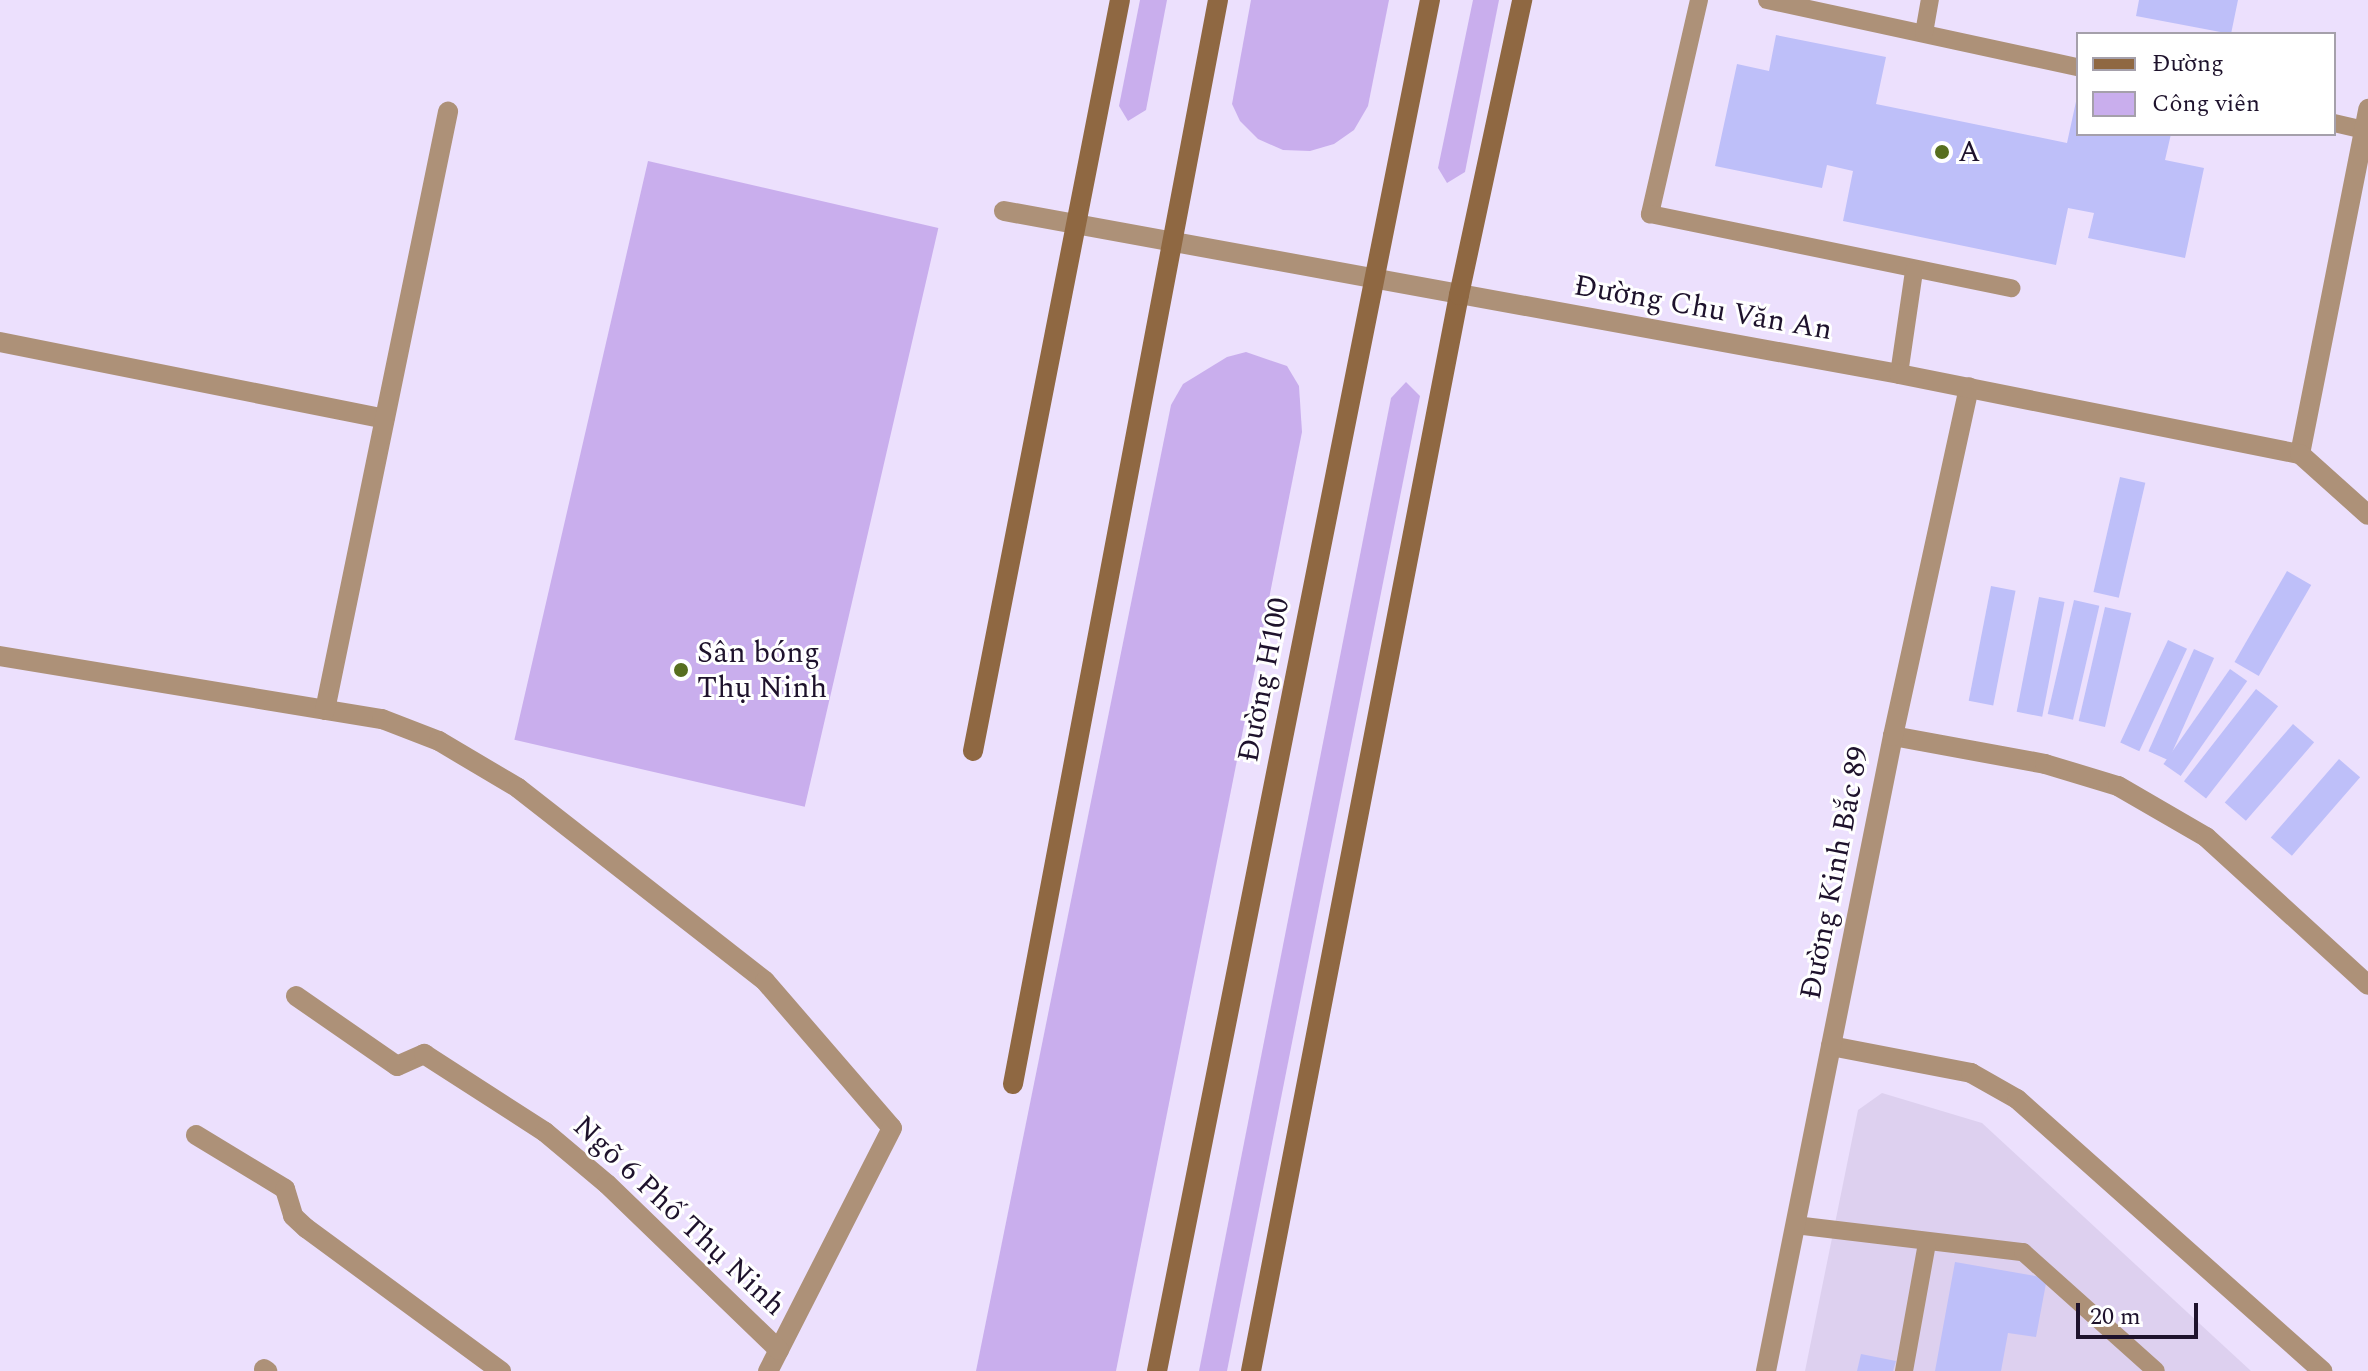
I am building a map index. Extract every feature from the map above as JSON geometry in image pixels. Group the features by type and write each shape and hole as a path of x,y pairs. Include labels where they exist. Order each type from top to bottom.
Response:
{"main road":[{"path":"973,751 1120,0"},
{"path":"1013,1084 1218,0"},
{"name":"Đường H100","path":"1157,1371 1430,0"},
{"path":"1251,1371 1459,295 1522,0"}],"street":[{"path":"2368,109 2300,454 2368,515"},
{"path":"325,710 448,112"},
{"name":"Đường Chu Văn An","path":"1004,211 1969,387 2300,454"},
{"path":"0,342 384,419"},
{"name":"Đường Kinh Bắc 89","path":"1766,1371 1893,736 1969,387"},
{"path":"0,656 382,719 439,741 518,788 765,981 892,1128 768,1371"},
{"path":"1893,736 2045,764 2118,786 2206,837 2368,985"},
{"name":"Ngõ 6 Phố Thụ Ninh","path":"296,996 397,1066 424,1054 545,1132 607,1184 779,1350"},
{"path":"1831,1046 1971,1073 2017,1099 2322,1371"},
{"path":"196,1135 285,1189 293,1216 306,1228 501,1371"}],"lane":[{"path":"1699,0 1650,214 1914,271 2011,288"},
{"path":"1767,0 2076,67"},
{"path":"1924,33 1930,0"},
{"path":"2336,123 2364,130"},
{"path":"1899,374 1914,271"},
{"path":"1795,1225 2023,1252 2156,1371"},
{"path":"1904,1371 1927,1243"}],"shaded area":[{"path":"1882,1093 1982,1123 2251,1371 1805,1371 1858,1110"}],"green space":[{"path":"1140,0 1167,0 1146,110 1128,121 1119,106"},
{"path":"1251,0 1389,0 1368,106 1354,130 1334,144 1310,151 1283,150 1258,139 1240,121 1232,104"},
{"path":"1473,0 1499,0 1465,172 1447,183 1438,168"},
{"path":"648,161 938,228 805,807 514,740"},
{"path":"1246,352 1287,366 1299,386 1302,432 1116,1371 976,1371 1171,405 1183,384 1227,357"},
{"path":"1406,382 1420,396 1227,1371 1199,1371 1391,398"}],"building":[{"path":"2139,0 2238,0 2231,32 2136,16"},
{"name":"A","path":"1776,35 1886,57 1876,104 2067,143 2076,102 2076,136 2171,136 2165,160 2204,168 2185,258 2088,238 2094,213 2068,208 2056,265 1843,221 1853,171 1827,165 1822,188 1715,166 1737,64 1769,71"},
{"path":"2120,477 2145,483 2119,598 2093,592"},
{"path":"2287,571 2311,585 2259,676 2234,662"},
{"path":"1991,586 2016,591 1993,706 1969,701"},
{"path":"2039,597 2065,602 2042,717 2017,712"},
{"path":"2074,600 2099,606 2073,720 2048,714"},
{"path":"2105,607 2131,613 2105,727 2079,721"},
{"path":"2168,640 2187,649 2139,751 2120,742"},
{"path":"2194,649 2214,658 2169,760 2148,751"},
{"path":"2230,669 2247,681 2181,776 2163,764"},
{"path":"2256,689 2278,706 2206,798 2184,781"},
{"path":"2293,724 2314,742 2246,821 2225,802"},
{"path":"2339,759 2360,777 2292,856 2271,837"},
{"path":"1955,1262 2047,1278 2036,1337 2008,1333 2001,1371 1935,1371"},
{"path":"1861,1354 1896,1361 1893,1371 1857,1371"}],"place":[{"name":"A","path":"1942,152"},
{"name":"Sân bóng Thụ Ninh","path":"681,670"}]}
